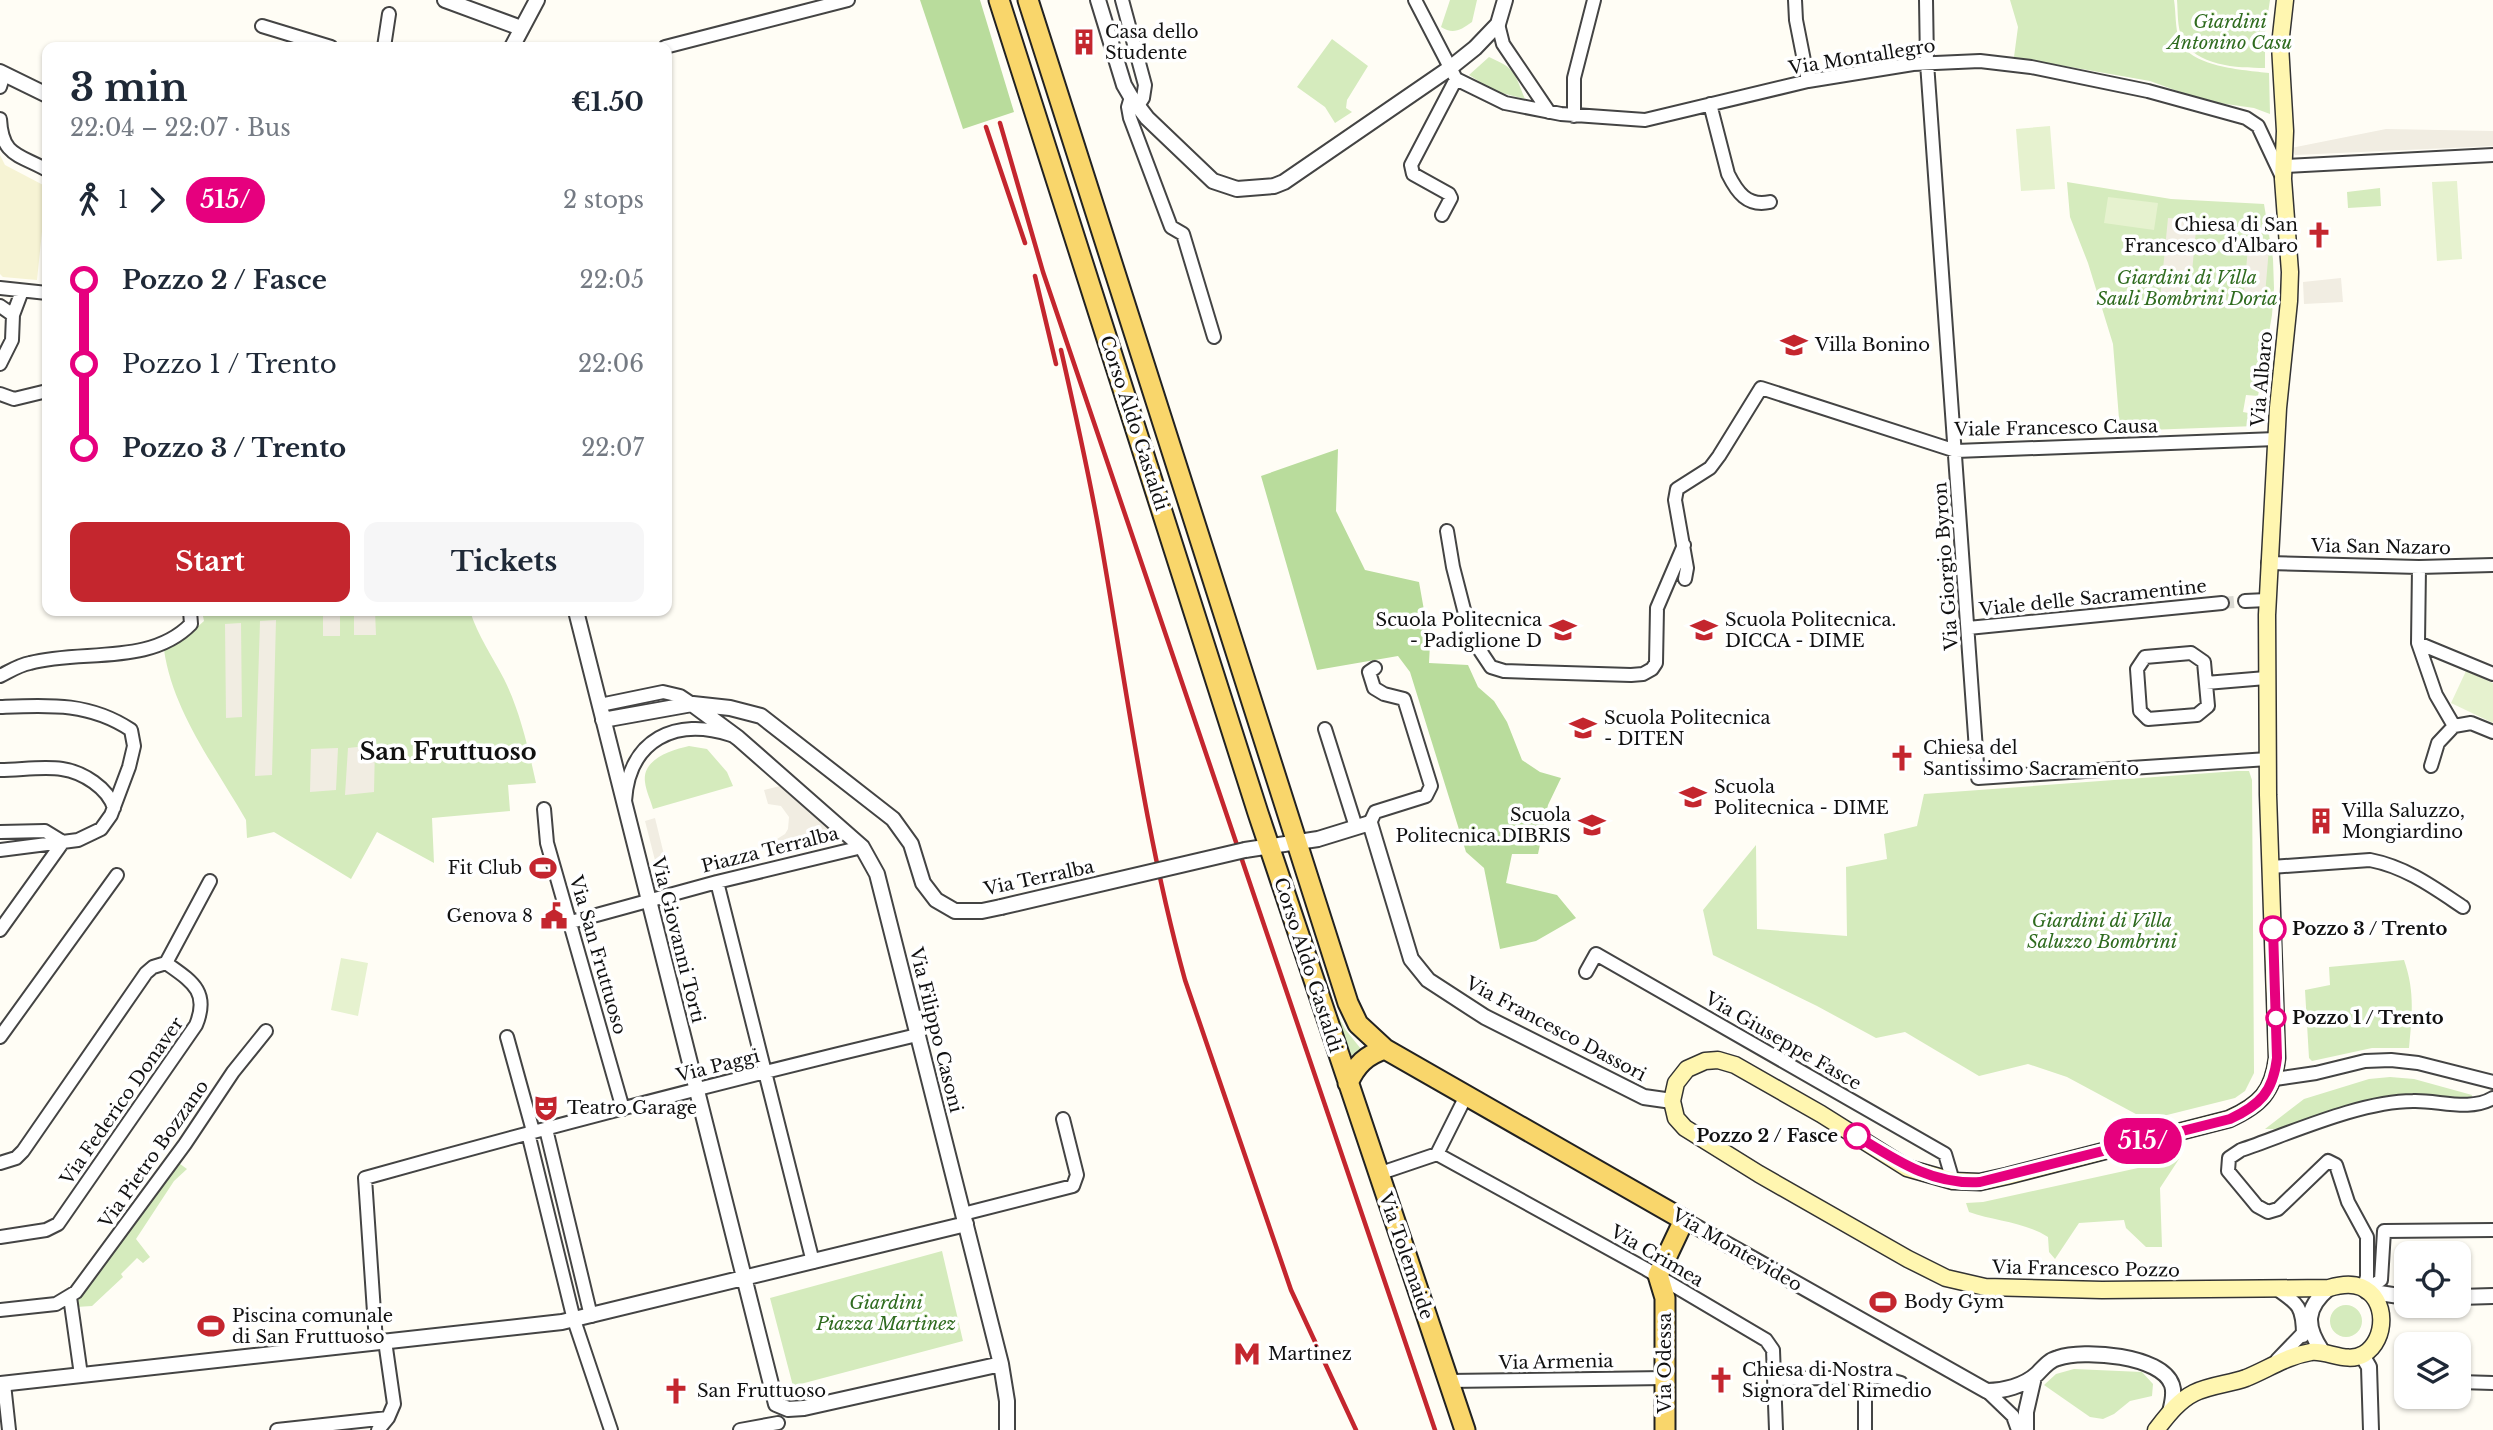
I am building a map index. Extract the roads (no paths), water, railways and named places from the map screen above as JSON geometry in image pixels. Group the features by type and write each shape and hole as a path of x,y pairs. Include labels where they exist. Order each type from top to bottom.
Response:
{"main road":[{"name":"Corso Aldo Gastaldi","path":"999,0 1269,846 1348,1083"},
{"name":"Corso Aldo Gastaldi","path":"1028,0 1348,1003 1358,1024 1385,1049"},
{"name":"Via Albaro","path":"2271,867 2266,678 2268,563 2290,272 2280,45 2285,0"},
{"path":"1672,1101 1676,1083 1687,1069 1705,1061 1718,1060 1735,1065 1821,1114 1907,1168 1953,1181 1980,1182 2230,1119 2249,1110 2263,1097 2275,1079 2277,1058 2271,867"},
{"path":"1348,1083 1355,1068 1370,1054 1385,1049"},
{"name":"Via Montevideo","path":"1385,1049 1684,1220"},
{"name":"Via Tolemaide","path":"1348,1083 1465,1430"},
{"name":"Via Francesco Pozzo","path":"1672,1101 1676,1118 1685,1128 1759,1174 1946,1278 1985,1287 2102,1290 2329,1288"},
{"path":"1658,1275 1684,1220"},
{"name":"Via Odessa","path":"1658,1275 1665,1298 1665,1430"},
{"path":"2164,1423 2194,1393 2247,1377 2273,1364 2322,1351 2334,1356 2362,1355 2376,1342 2382,1315 2368,1293 2347,1285 2329,1288"}],"street":[{"path":"445,0 521,28"},
{"path":"514,42 537,0"},
{"path":"672,45 848,0"},
{"path":"1098,0 1134,102 1213,181 1237,189 1274,186 1284,182 1430,82 1453,74"},
{"path":"1122,0 1145,85 1143,98 1128,107 1130,118 1171,228 1182,234 1214,337"},
{"path":"1415,0 1453,74"},
{"path":"1442,215 1451,198 1449,194 1413,174 1411,165 1453,74 1498,24 1505,0"},
{"path":"1574,116 1574,78 1594,0"},
{"path":"1795,0 1796,20 1808,81"},
{"name":"Via Giorgio Byron","path":"1926,0 1927,63 1978,778 2268,759"},
{"path":"385,42 389,14"},
{"path":"1498,24 1503,44 1549,112"},
{"path":"262,26 315,42"},
{"name":"Via Montallegro","path":"1453,74 1505,103 1574,116 1645,120 1808,81 1927,63 1980,61 2031,66 2148,91 2246,118 2258,126 2284,172"},
{"path":"1,78 42,93"},
{"path":"1710,104 1728,174 1740,195 1757,203 1770,202"},
{"path":"0,119 1,136 6,148 42,167"},
{"path":"2284,172 2493,155"},
{"path":"0,287 42,293"},
{"path":"0,364 12,340 13,315 22,291"},
{"path":"0,306 13,315"},
{"name":"Viale Francesco Causa","path":"1684,545 1676,508 1678,489 1710,468 1720,456 1761,388 1956,451 2276,439"},
{"path":"0,394 14,399 42,392"},
{"path":"1447,531 1471,637 1491,667 1504,671 1631,675 1643,674 1652,669 1658,655 1657,608 1684,545"},
{"path":"1684,545 1687,568 1685,579"},
{"name":"Via San Nazaro","path":"2268,563 2419,567 2493,565"},
{"path":"2419,567 2418,643 2436,695 2454,726"},
{"path":"2245,601 2267,600"},
{"name":"Viale delle Sacramentine","path":"1968,628 2222,603"},
{"path":"0,676 30,663 156,648 191,624 190,616"},
{"name":"Via Giovanni Torti","path":"577,616 776,1404"},
{"path":"2418,643 2493,674"},
{"path":"2191,653 2204,662 2206,683 2207,706 2197,715 2148,719 2140,711 2137,669 2145,657 2191,653"},
{"path":"1269,846 1298,843 1370,823 1375,813 1426,796 1431,786 1404,699 1384,694 1374,688 1369,672 1375,668"},
{"path":"2206,683 2266,678"},
{"name":"Piazza Terralba","path":"600,705 663,692 680,696 738,738 862,847"},
{"path":"603,720 692,704"},
{"name":"Via Terralba","path":"692,704 730,708 761,716 893,819 911,844 923,883 936,900 955,911 982,911 1269,846"},
{"path":"0,706 68,705 118,721 131,730 134,746 114,808 106,824 95,833 63,842 0,850"},
{"path":"2431,766 2433,750 2454,726 2471,723 2493,732"},
{"name":"Piazza Terralba","path":"625,807 626,788 636,763 650,744 663,733 680,729 711,729 738,738"},
{"path":"1325,729 1356,827"},
{"path":"0,771 61,768 84,777 103,789 110,796 114,808"},
{"path":"103,789 113,790 123,782"},
{"name":"Via San Fruttuoso","path":"544,809 547,843 623,1109"},
{"name":"Via Francesco Dassori","path":"1370,823 1411,959 1428,980 1485,1017 1644,1097 1672,1101"},
{"path":"0,832 45,831 63,842"},
{"path":"0,930 63,842"},
{"name":"Piazza Terralba","path":"571,922 717,882 862,847"},
{"name":"Via Filippo Casoni","path":"862,847 877,874 965,1219 1001,1364 1007,1401 1007,1430"},
{"path":"2271,867 2379,861 2416,875 2463,907"},
{"path":"0,1037 117,875"},
{"path":"0,1163 16,1158 23,1151 146,973 153,967 166,963 210,881"},
{"path":"717,882 813,1262"},
{"name":"Via Giuseppe Fasce","path":"1586,972 1596,954 1945,1154 1953,1181"},
{"name":"Via Federico Donaver","path":"0,1237 46,1230 58,1224 196,1025 202,1003 198,990 190,980 166,963"},
{"name":"Via Pietro Bozzano","path":"70,1297 177,1154 233,1072 267,1031"},
{"name":"Via Paggi","path":"381,1341 365,1178 765,1071 917,1035"},
{"path":"507,1037 591,1316"},
{"path":"2275,1079 2316,1073 2365,1061 2391,1060 2418,1063 2493,1082"},
{"path":"1378,1174 1437,1154 1466,1096"},
{"path":"2368,1293 2367,1237 2348,1202 2336,1165 2328,1161 2278,1209 2270,1212 2257,1206 2227,1167 2229,1158 2236,1153 2375,1104 2413,1101 2476,1105 2493,1098"},
{"path":"9,1430 2,1384 574,1320 813,1262 965,1219 1073,1186 1077,1175 1063,1119"},
{"path":"536,1131 574,1320 611,1430"},
{"name":"Via Crimea","path":"1437,1154 1658,1275 1766,1340 1773,1350 1776,1430"},
{"name":"Via Montevideo","path":"1684,1220 1987,1391"},
{"path":"2368,1293 2381,1280 2384,1231 2493,1230"},
{"path":"2282,1288 2311,1302 2312,1307"},
{"path":"2282,1288 2299,1306 2306,1330 2322,1351"},
{"path":"2273,1364 2306,1330 2312,1307 2318,1297 2329,1288"},
{"path":"2368,1293 2394,1296"},
{"path":"2471,1297 2493,1296"},
{"path":"0,1310 45,1306 70,1297 81,1375"},
{"path":"378,1430 388,1418 394,1404 381,1341"},
{"path":"1987,1391 1998,1391 2034,1377 2056,1358 2100,1355 2146,1362 2160,1370 2171,1383 2194,1393"},
{"path":"2362,1355 2369,1367 2371,1430"},
{"path":"740,1430 778,1426 776,1404 788,1409 804,1408 1001,1364"},
{"path":"1865,1377 1865,1430"},
{"path":"1775,1379 1878,1377 1901,1383"},
{"path":"2026,1430 2026,1412 2034,1377"},
{"name":"Via Armenia","path":"1448,1381 1665,1378"},
{"path":"2471,1382 2493,1383"},
{"path":"2164,1423 2173,1397 2171,1383"},
{"path":"1987,1391 2013,1416 2018,1430"},
{"path":"277,1430 388,1418"}],"tunnel":[{"path":"2222,603 2245,601"}],"railway":[{"path":"1000,123 1043,272 1435,1430"},
{"path":"986,127 1025,243"},
{"path":"1035,276 1056,364"},
{"path":"1061,350 1098,523 1148,819 1185,980 1291,1290 1356,1430"}],"place":[{"name":"Casa dello Studente","path":"1084,42"},
{"name":"Chiesa di San Francesco d'Albaro","path":"2319,235"},
{"name":"Villa Bonino","path":"1794,345"},
{"name":"Scuola Politecnica - Padiglione D","path":"1563,630"},
{"name":"Scuola Politecnica. DICCA - DIME","path":"1704,630"},
{"name":"Scuola Politecnica - DITEN","path":"1583,728"},
{"name":"Chiesa del Santissimo Sacramento","path":"1902,758"},
{"name":"Scuola Politecnica - DIME","path":"1693,797"},
{"name":"Villa Saluzzo, Mongiardino","path":"2321,821"},
{"name":"Scuola Politecnica.DIBRIS","path":"1592,825"},
{"name":"Fit Club","path":"543,868"},
{"name":"Genova 8","path":"554,916"},
{"name":"Pozzo 3 / Trento","path":"2273,929"},
{"name":"Pozzo 1 / Trento","path":"2276,1018"},
{"name":"Teatro Garage","path":"546,1108"},
{"name":"Pozzo 2 / Fasce","path":"1857,1136"},
{"name":"Body Gym","path":"1883,1302"},
{"name":"Piscina comunale di San Fruttuoso","path":"211,1326"},
{"name":"Martinez","path":"1247,1354"},
{"name":"Chiesa di Nostra Signora del Rimedio","path":"1721,1380"},
{"name":"San Fruttuoso","path":"676,1391"}],"district":[{"name":"San Fruttuoso","path":"448,752"}],"park label":[{"name":"Giardini Antonino Casu","path":"2230,32"},
{"name":"Giardini di Villa Sauli Bombrini Doria","path":"2187,288"},
{"name":"Giardini di Villa Saluzzo Bombrini","path":"2102,932"},
{"name":"Giardini Piazza Martinez","path":"886,1313"}]}
